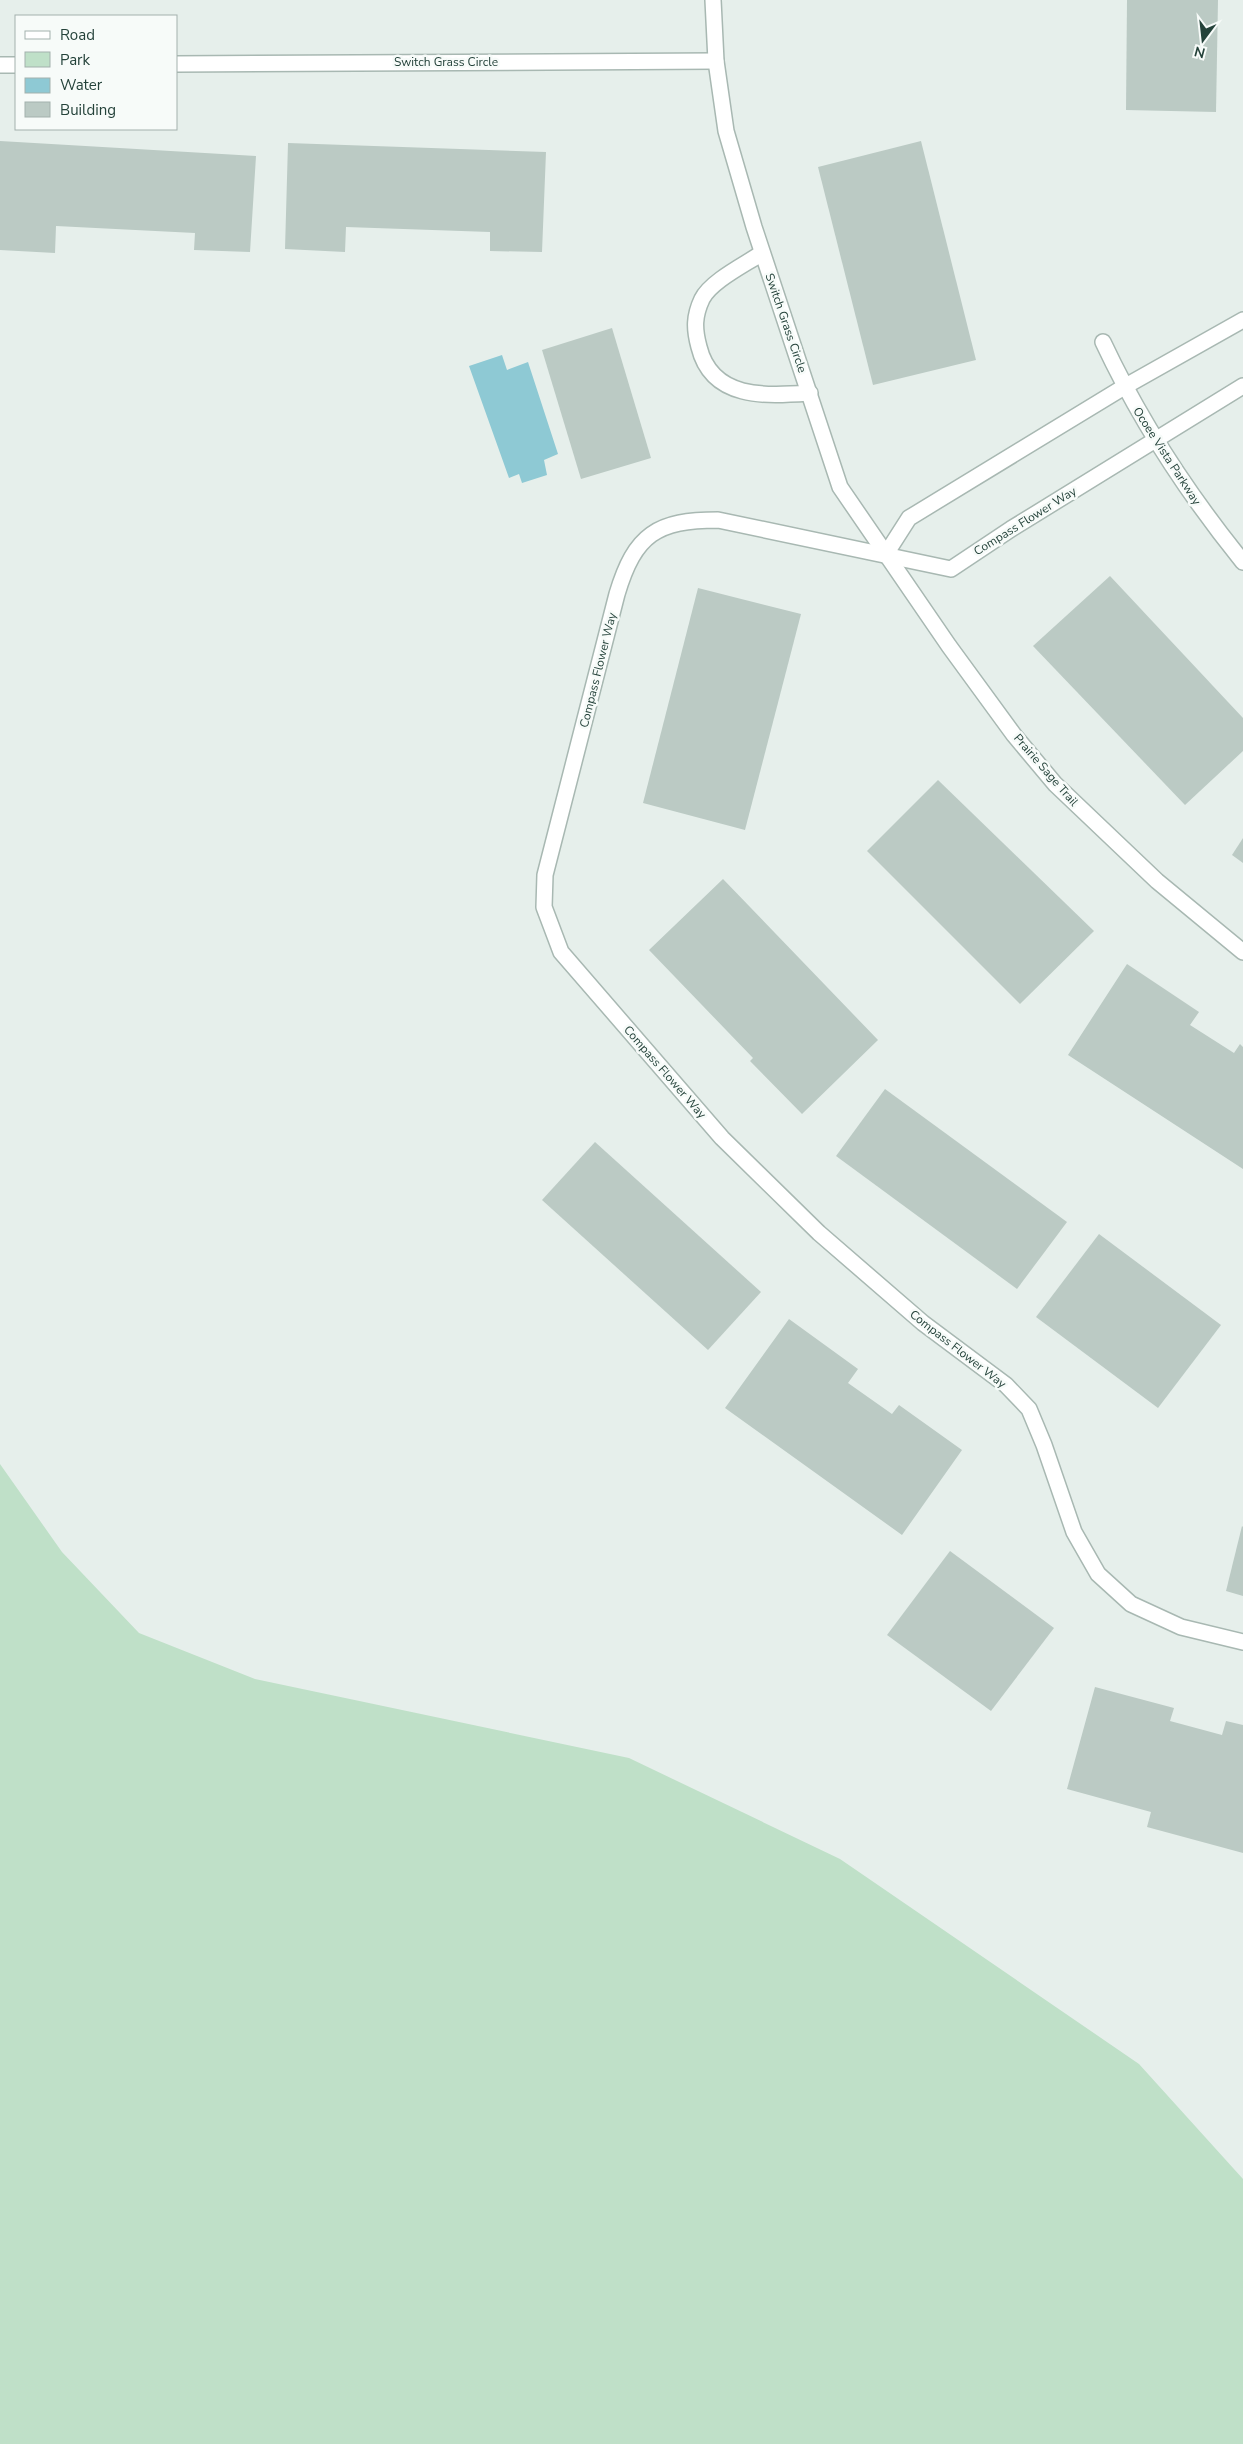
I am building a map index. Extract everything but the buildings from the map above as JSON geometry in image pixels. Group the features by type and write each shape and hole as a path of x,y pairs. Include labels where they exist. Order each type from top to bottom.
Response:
{"street":[{"name":"Switch Grass Circle","path":"713,0 716,61 726,131 762,253 840,487 886,554"},
{"name":"Switch Grass Circle","path":"178,64 716,61"},
{"path":"0,65 15,65"},
{"path":"762,253 721,280 703,298 694,327 700,354 714,377 728,386 771,396 810,393"},
{"path":"886,554 909,518 1124,387 1241,326"},
{"name":"Ocoee Vista Parkway","path":"1103,342 1124,387 1183,483 1243,562"},
{"name":"Compass Flower Way","path":"1243,386 989,543 951,570 886,554 718,520 685,520 664,526 646,539 631,556 617,594 545,875 544,908 561,952 722,1138 819,1233 924,1323 1006,1385 1029,1409 1044,1444 1074,1532 1098,1574 1132,1604 1140,1608 1181,1627 1243,1642"},
{"name":"Prairie Sage Trail","path":"886,554 965,668 1014,734 1055,784 1157,881 1243,952"}],"green space":[{"path":"0,1464 62,1552 139,1633 255,1679 629,1758 840,1859 1139,2064 1243,2179 1243,2444 0,2444"}],"water":[{"path":"502,355 507,370 528,362 558,454 544,460 547,475 522,483 519,474 509,478 469,366"}]}
